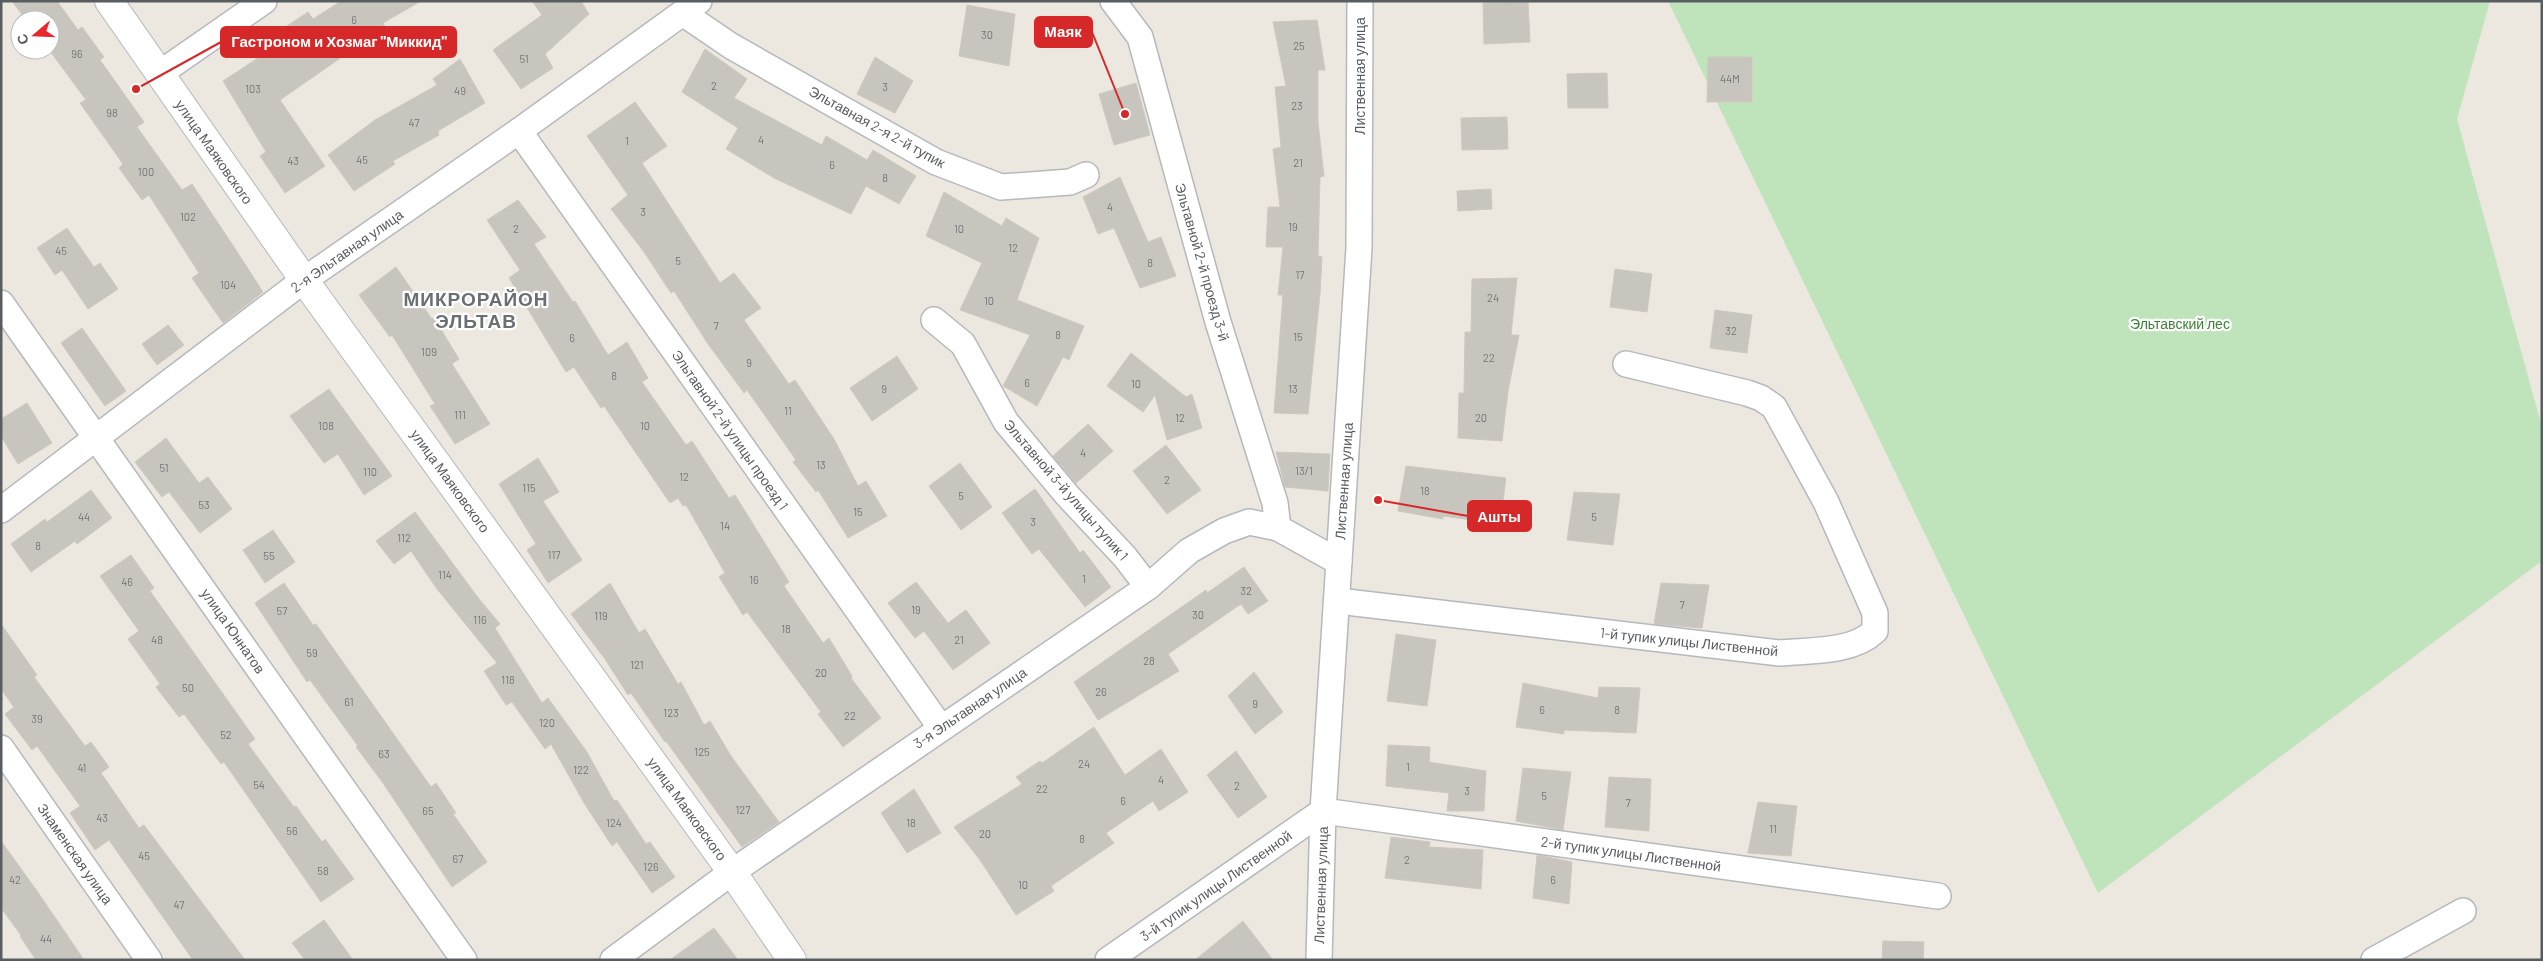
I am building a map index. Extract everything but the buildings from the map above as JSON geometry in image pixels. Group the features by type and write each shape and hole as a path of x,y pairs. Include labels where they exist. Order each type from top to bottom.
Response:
{"street":[{"name":"улица Маяковского","path":"109,1 304,280 732,872 792,960"},
{"path":"159,74 264,1"},
{"name":"Эльтавной 2-й проезд 3-й","path":"1113,1 1140,36 1218,322 1275,503 1278,528"},
{"name":"Лиственная улица","path":"1319,960 1323,811 1338,601 1359,248 1360,1"},
{"name":"2-я Эльтавная улица","path":"1,510 304,280 519,131 691,7"},
{"name":"Эльтавная 2-я 2-й тупик","path":"691,7 731,46 936,162 1001,187 1070,182 1086,175"},
{"name":"Эльтавной 2-й улицы проезд 1","path":"519,131 941,728"},
{"name":"улица Юннатов","path":"1,303 464,960"},
{"name":"Эльтавной 3-й улицы тупик 1","path":"934,320 964,344 1006,422 1067,495 1125,557 1148,587"},
{"name":"1-й тупик улицы Лиственной","path":"1338,601 1780,653 1851,645 1865,641 1875,631 1875,613 1826,502 1774,407 1761,398 1747,393 1626,364"},
{"name":"3-я Эльтавная улица","path":"613,960 732,872 1148,587 1190,550 1224,531 1248,522 1278,528 1339,562"},
{"name":"Знаменская улица","path":"1,748 149,960"},
{"name":"2-й тупик улицы Лиственной","path":"1323,811 1938,896"},
{"name":"3-й тупик улицы Лиственной","path":"1108,960 1323,811"},
{"path":"2374,960 2463,911"}],"green space":[{"name":"Эльтавский лес","path":"1668,1 2490,1 2457,119 2542,427 2542,561 2098,893"}],"place":[{"name":"Гастроном и Хозмаг \"Миккид\"","path":"136,89"},
{"name":"Маяк","path":"1125,114"},
{"name":"Ашты","path":"1378,500"}],"district":[{"name":"МИКРОРАЙОН ЭЛЬТАВ","path":"476,310"}]}
